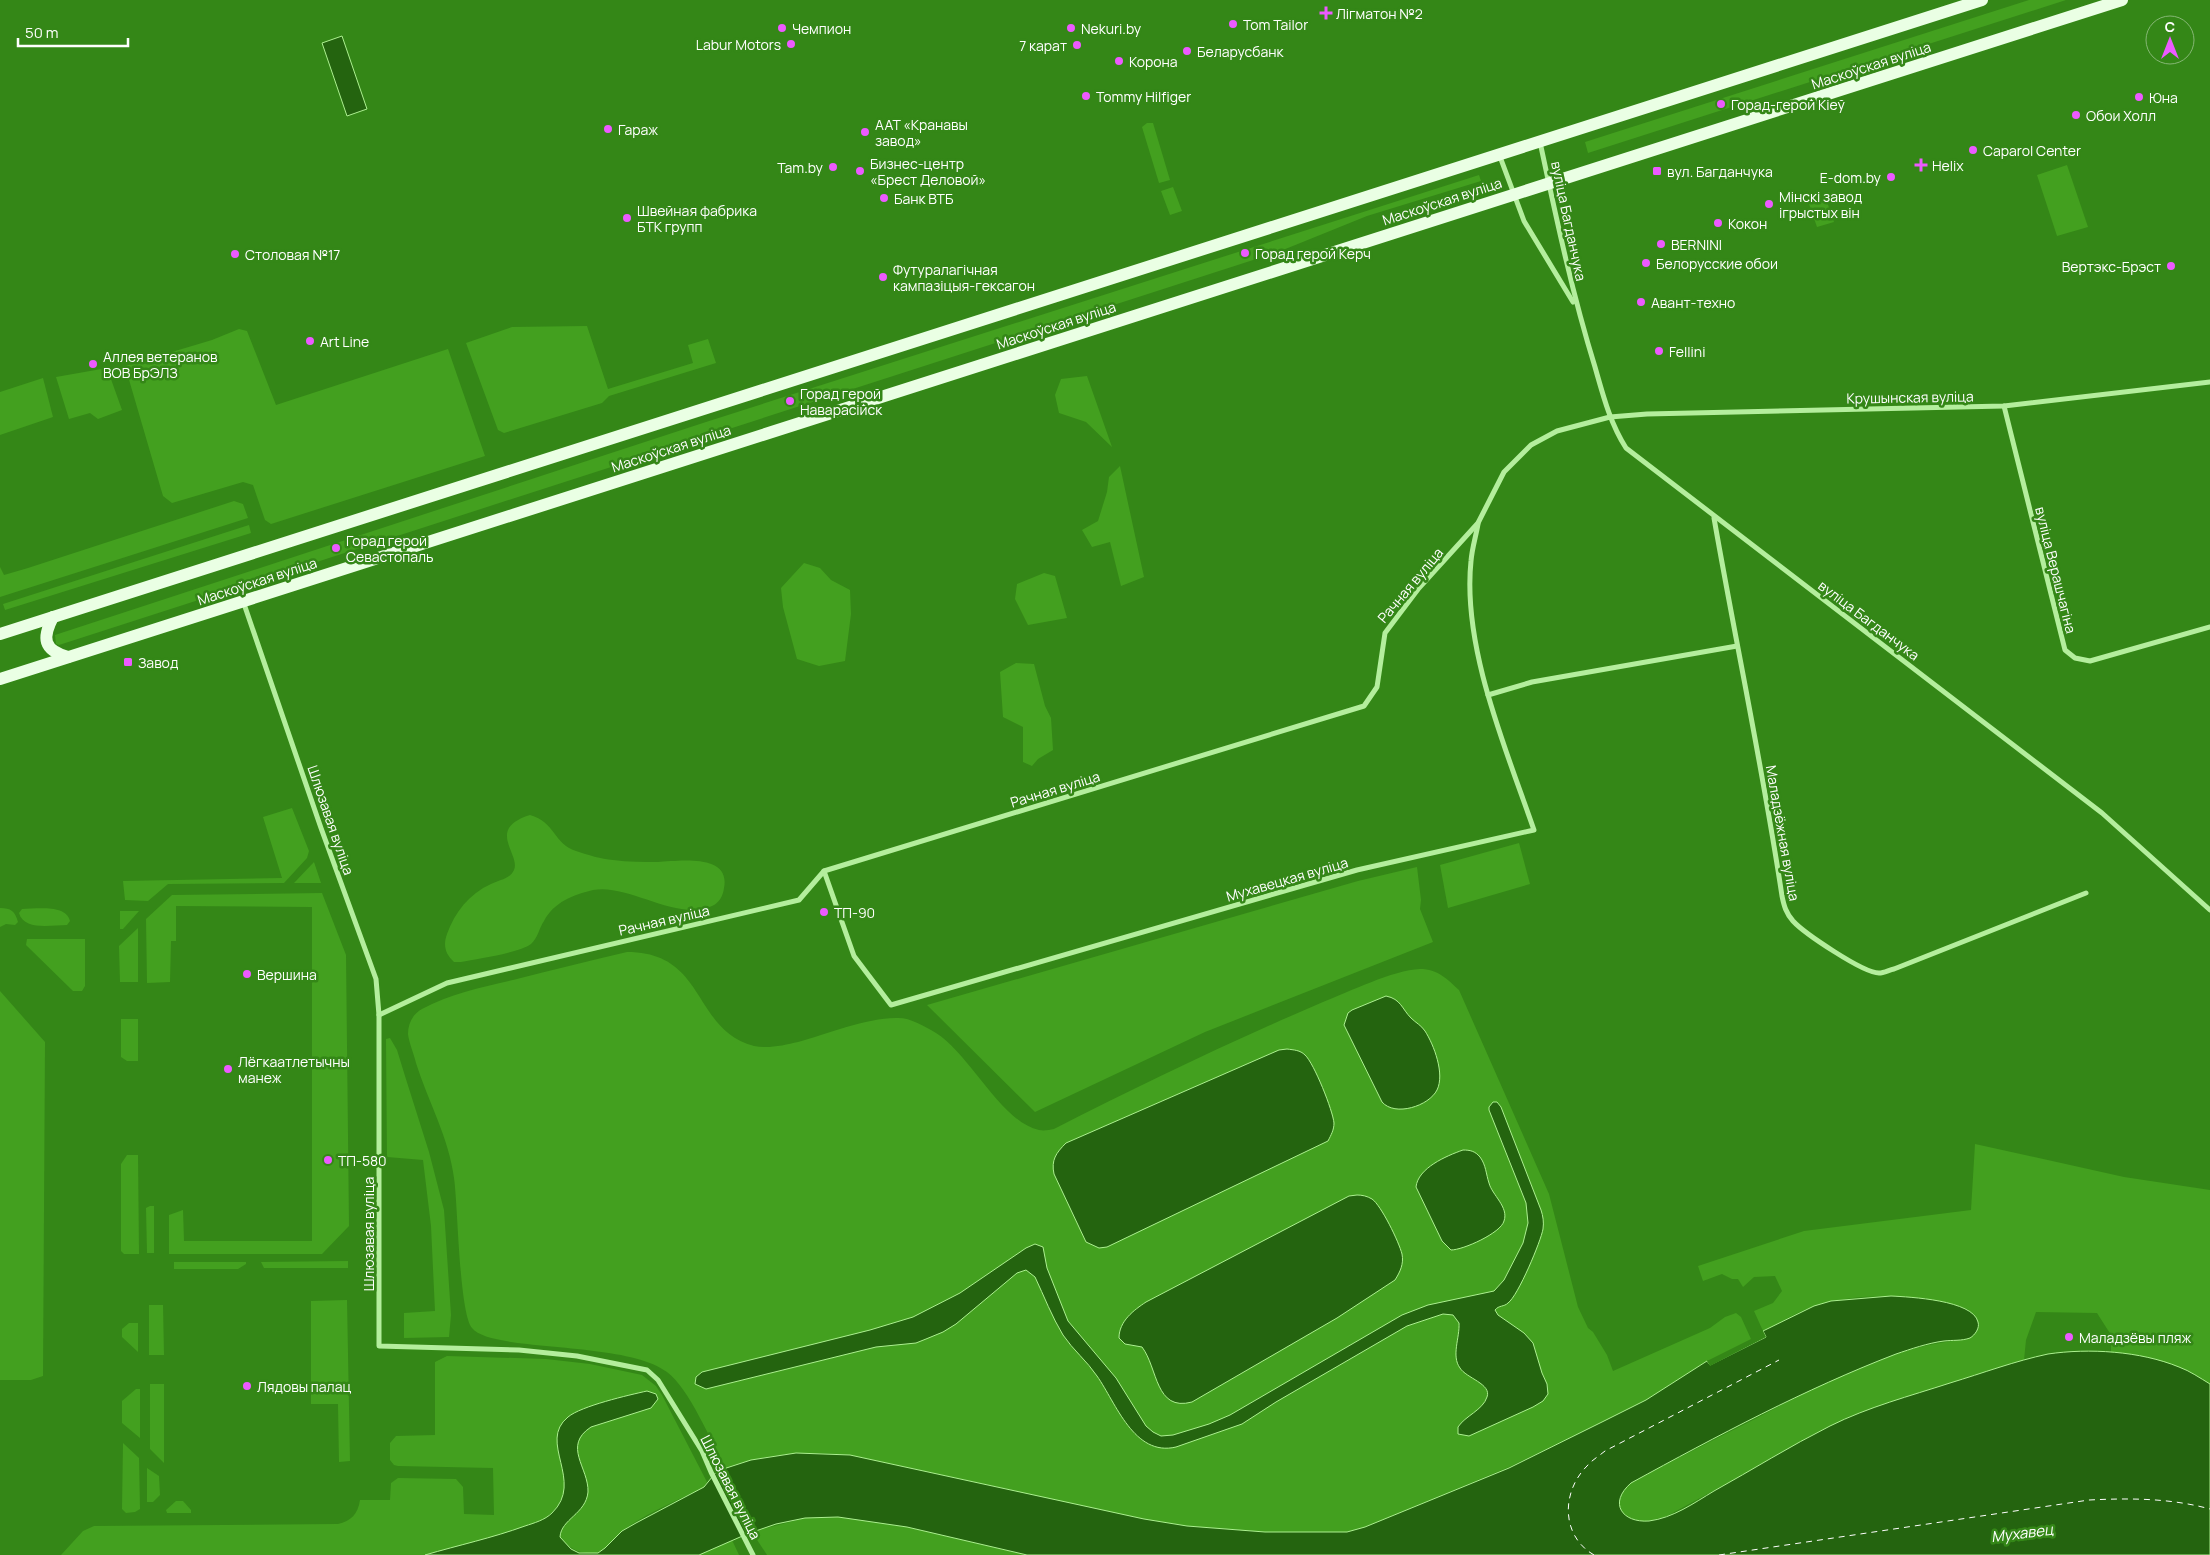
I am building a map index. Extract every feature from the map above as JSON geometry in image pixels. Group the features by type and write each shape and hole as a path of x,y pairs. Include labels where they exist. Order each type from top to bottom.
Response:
{"main road":[{"name":"Маскоўская вуліца","path":"0,634 1982,0"},
{"name":"Маскоўская вуліца","path":"0,678 2122,0"},
{"path":"53,617 45,638 57,654 68,657"}],"street":[{"name":"вуліца Багданчука","path":"1540,141 1576,307 1610,417 1617,435 1626,448 2102,813 2210,910"},
{"name":"вуліца Багданчука","path":"1499,154 1524,221 1576,307"},
{"name":"Крушынская вуліца","path":"1610,417 1654,414 2004,406 2210,382"},
{"name":"вуліца Верашчагіна","path":"2004,406 2065,650 2075,658 2090,660 2210,627"},
{"name":"Рачная вуліца","path":"378,1015 447,983 799,900 824,871 1364,706 1377,687 1386,631 1420,588 1478,523 1504,472 1531,445 1557,431 1610,417"},
{"name":"Маладзёжная вуліца","path":"1714,517 1768,806 1782,896 1785,910 1794,922 1844,957 1867,970 1880,973 2086,893"},
{"name":"Мухавецкая вуліца","path":"824,871 854,956 891,1005 1356,870 1534,830 1488,695 1477,648 1470,596 1470,560 1478,523"},
{"name":"Шлюзавая вуліца","path":"243,601 321,828 376,979 378,1015 380,1346 536,1352 577,1356 647,1370 658,1380 702,1451 753,1555"},
{"path":"1488,695 1532,682 1737,646"}],"shaded area":[{"path":"2029,0 2066,0 1588,153 1585,142"},
{"path":"1147,123 1153,123 1170,180 1159,183 1142,127"},
{"path":"2067,165 2088,227 2057,236 2037,175"},
{"path":"1479,175 1481,181 1367,216 1278,252 59,645 56,644 55,635 706,422"},
{"path":"1173,187 1182,211 1170,215 1161,191"},
{"path":"1826,199 1834,222 1817,227 1809,204"},
{"path":"587,326 608,389 693,363 688,345 708,339 716,363 609,396 602,403 504,433 498,430 466,343 512,327"},
{"path":"239,329 247,331 276,405 448,349 485,456 271,524 265,520 253,485 243,482 172,503 163,496 125,366 212,340"},
{"path":"107,368 122,410 98,419 90,413 69,419 56,377"},
{"path":"1087,376 1112,447 1086,422 1059,413 1055,395 1061,379"},
{"path":"43,378 53,417 0,435 0,392"},
{"path":"1120,466 1144,577 1121,586 1110,542 1092,547 1082,530 1098,521 1107,492 1109,477"},
{"path":"234,501 243,504 248,518 0,597 0,567 4,575"},
{"path":"249,525 251,533 5,610 3,604"},
{"path":"804,563 820,568 831,580 850,590 851,614 845,661 819,666 797,659 783,607 781,588"},
{"path":"1044,573 1055,576 1067,618 1028,625 1015,599 1017,584"},
{"path":"1016,663 1034,664 1045,706 1051,718 1053,750 1038,759 1032,766 1023,762 1023,727 1003,717 1000,672"},
{"path":"292,808 309,851 307,858 284,883 168,884 148,901 125,900 123,881 282,878 263,817"},
{"path":"530,815 545,823 569,848 594,857 624,861 701,861 711,864 719,869 724,877 722,896 712,906 698,910 668,906 607,889 593,890 571,897 553,909 548,914 531,944 498,955 454,962 447,953 445,942 454,918 464,904 476,893 512,873 515,864 507,834 510,827 517,821"},
{"path":"1519,843 1530,884 1448,908 1440,865"},
{"path":"314,862 321,883 294,883"},
{"path":"1417,867 1421,900 1420,909 1433,942 1205,1032 1035,1112 927,1005 1358,881"},
{"path":"322,893 346,955 349,1226 322,1254 169,1254 169,1215 183,1210 184,1241 312,1241 312,907 176,906 176,941 171,941 170,982 147,983 146,919 172,895"},
{"path":"0,908 12,911 18,922 15,925 6,924 0,927"},
{"path":"42,908 57,910 63,912 70,921 67,925 32,925 22,919 19,913 22,909"},
{"path":"120,911 139,911 123,929 120,929"},
{"path":"138,928 138,982 120,982 119,946"},
{"path":"27,939 85,939 85,986 82,991 73,991 26,945"},
{"path":"627,952 653,955 672,964 686,978 719,1025 734,1037 754,1046 771,1047 798,1042 874,1020 887,1018 908,1019 936,1033 949,1043 1012,1114 1025,1124 1039,1130 1054,1129 1221,1047 1358,987 1409,970 1426,969 1432,971 1442,975 1459,990 1549,1194 1578,1307 1588,1328 1593,1332 1607,1355 1613,1371 1710,1328 1725,1317 1736,1313 1741,1317 1751,1339 1707,1361 1646,1400 1509,1467 1365,1527 1347,1532 1265,1532 1187,1526 1144,1519 850,1455 787,1454 756,1459 725,1468 692,1403 684,1390 667,1372 647,1362 622,1355 505,1341 484,1336 472,1328 464,1302 454,1178 448,1148 416,1063 408,1034 409,1026 416,1013 443,999 478,988"},
{"path":"0,991 45,1042 43,1376 31,1380 0,1380"},
{"path":"121,1019 138,1019 138,1061 127,1061 121,1057"},
{"path":"390,1038 397,1050 429,1152 444,1210 451,1315 449,1337 404,1338 404,1313 435,1311 431,1226 423,1160 387,1157 386,1039"},
{"path":"1975,1144 2124,1177 2210,1190 2210,1384 2186,1371 2162,1362 2111,1353 2111,1335 2097,1313 2036,1312 2026,1340 2024,1360 1849,1417 1667,1516 1638,1521 1625,1516 1620,1506 1622,1494 1631,1483 1661,1467 1802,1394 1854,1370 1908,1350 1962,1340 1969,1310 1935,1300 1893,1296 1831,1301 1802,1311 1763,1331 1754,1311 1773,1303 1782,1291 1775,1276 1754,1277 1743,1287 1738,1279 1732,1279 1722,1274 1703,1281 1698,1266 1804,1231 1971,1210"},
{"path":"127,1155 138,1155 139,1254 124,1254 121,1251 121,1164"},
{"path":"154,1206 154,1253 147,1253 146,1208"},
{"path":"348,1261 348,1268 264,1268 261,1262"},
{"path":"174,1262 246,1262 246,1264 238,1269 174,1269"},
{"path":"347,1300 350,1461 339,1462 338,1404 311,1404 311,1301"},
{"path":"149,1305 163,1305 164,1355 149,1355"},
{"path":"129,1323 138,1323 138,1352 122,1337 122,1329"},
{"path":"447,1356 546,1359 590,1364 642,1375 656,1386 662,1395 707,1482 704,1487 631,1525 622,1531 607,1547 596,1553 585,1553 576,1550 560,1538 561,1531 583,1506 588,1492 585,1474 579,1458 578,1442 591,1427 651,1408 658,1399 656,1394 641,1392 576,1412 558,1450 565,1492 557,1507 546,1518 493,1538 425,1555 61,1555 83,1531 94,1526 338,1524 347,1521 353,1516 358,1509 360,1500 390,1500 391,1483 398,1478 456,1479 463,1487 464,1514 494,1515 493,1468 398,1466 394,1465 390,1460 390,1443 396,1436 435,1435 435,1362"},
{"path":"150,1384 164,1384 164,1463 150,1449"},
{"path":"136,1389 140,1389 140,1438 122,1423 122,1401"},
{"path":"123,1443 139,1458 140,1509 135,1512 126,1513 122,1509"},
{"path":"147,1468 159,1476 160,1495 153,1502 147,1502"},
{"path":"176,1501 183,1501 191,1510 191,1513 167,1513 166,1510"},
{"path":"838,1517 907,1527 1027,1555 767,1555 752,1532 805,1518"},
{"path":"732,1540 739,1555 699,1555"}],"water":[{"path":"342,36 367,109 347,116 322,43"},
{"path":"1386,996 1395,999 1423,1029 1432,1044 1439,1068 1439,1083 1433,1096 1420,1105 1411,1108 1395,1109 1382,1102 1344,1025 1348,1013 1352,1010"},
{"path":"1279,1050 1299,1051 1305,1055 1323,1087 1334,1123 1328,1141 1107,1247 1099,1248 1086,1242 1054,1174 1053,1165 1055,1157 1066,1143"},
{"path":"1493,1102 1497,1102 1501,1107 1543,1217 1543,1229 1538,1245 1517,1290 1508,1303 1495,1310 1498,1315 1524,1333 1533,1343 1547,1384 1548,1394 1543,1401 1533,1407 1469,1436 1458,1434 1458,1427 1482,1406 1488,1392 1486,1388 1463,1372 1457,1363 1456,1352 1459,1323 1453,1315 1443,1314 1407,1326 1276,1402 1242,1424 1176,1447 1161,1448 1149,1444 1128,1425 1097,1376 1063,1335 1035,1277 1026,1270 1017,1273 956,1324 943,1332 916,1343 876,1347 706,1389 695,1384 696,1377 702,1372 870,1330 913,1317 960,1293 1026,1248 1035,1244 1043,1247 1047,1268 1068,1321 1116,1378 1146,1426 1161,1436 1173,1435 1209,1424 1230,1415 1402,1315 1428,1305 1494,1291 1504,1280 1523,1243 1528,1223 1526,1203 1489,1110"},
{"path":"1463,1150 1474,1152 1482,1160 1491,1188 1502,1206 1505,1216 1501,1226 1496,1231 1472,1244 1451,1250 1442,1241 1416,1187 1418,1180 1427,1169 1441,1159"},
{"path":"1357,1195 1372,1199 1376,1203 1389,1224 1400,1248 1402,1265 1395,1280 1337,1318 1192,1402 1180,1403 1171,1401 1164,1395 1142,1347 1125,1344 1119,1338 1124,1321 1132,1312 1146,1302 1349,1196"},
{"name":"Мухавец","path":"1891,1296 1912,1297 1953,1304 1974,1315 1978,1322 1978,1329 1970,1338 1944,1341 1896,1354 1828,1382 1729,1431 1631,1483 1624,1490 1620,1498 1619,1504 1625,1515 1640,1521 1666,1517 1691,1505 1830,1426 1874,1407 1904,1397 2048,1354 2080,1351 2114,1352 2148,1357 2179,1367 2210,1384 2210,1555 1027,1555 907,1527 838,1517 805,1518 776,1524 747,1534 699,1555 425,1555 513,1530 539,1521 552,1513 561,1501 564,1488 557,1438 560,1427 568,1417 583,1409 647,1391 656,1394 658,1399 651,1408 591,1427 578,1442 579,1458 585,1474 588,1492 583,1506 565,1525 560,1537 571,1549 579,1553 598,1553 622,1531 704,1487 717,1471 751,1460 796,1453 850,1455 1144,1519 1187,1526 1265,1532 1347,1532 1365,1527 1509,1468 1646,1400 1707,1361 1710,1365 1766,1337 1763,1331 1814,1306 1831,1301"}],"pier":[{"path":"1762,1329 1766,1337 1710,1366 1707,1361 1711,1362 1763,1336"}],"ferry route":[{"path":"1594,1555 1583,1547 1575,1537 1568,1513 1572,1488 1589,1464 1605,1451 1779,1360"},
{"path":"1719,1555 2089,1500 2150,1500 2195,1505 2210,1509"}],"place":[{"name":"Лігматон №2","path":"1326,13"},
{"name":"Tom Tailor","path":"1233,24"},
{"name":"Чемпион","path":"782,28"},
{"name":"Nekuri.by","path":"1071,28"},
{"name":"Labur Motors","path":"791,44"},
{"name":"7 карат","path":"1077,45"},
{"name":"Беларусбанк","path":"1187,51"},
{"name":"Корона","path":"1119,61"},
{"name":"Tommy Hilfiger","path":"1086,96"},
{"name":"Юна","path":"2139,97"},
{"name":"Горад-герой Кіеў","path":"1721,104"},
{"name":"Обои Холл","path":"2076,115"},
{"name":"Гараж","path":"608,129"},
{"name":"ААТ «Кранавы завод»","path":"865,132"},
{"name":"Caparol Center","path":"1973,150"},
{"name":"Helix","path":"1921,165"},
{"name":"Tam.by","path":"833,167"},
{"name":"Бизнес-центр «Брест Деловой»","path":"860,171"},
{"name":"вул. Багданчука","path":"1657,171"},
{"name":"E-dom.by","path":"1891,177"},
{"name":"Банк ВТБ","path":"884,198"},
{"name":"Мінскі завод ігрыстых він","path":"1769,204"},
{"name":"Швейная фабрика БТК групп","path":"627,218"},
{"name":"Кокон","path":"1718,223"},
{"name":"BERNINI","path":"1661,244"},
{"name":"Горад герой Керч","path":"1245,253"},
{"name":"Столовая №17","path":"235,254"},
{"name":"Белорусские обои","path":"1646,263"},
{"name":"Вертэкс-Брэст","path":"2171,266"},
{"name":"Футуралагічная кампазіцыя-гексагон","path":"883,277"},
{"name":"Авант-техно","path":"1641,302"},
{"name":"Art Line","path":"310,341"},
{"name":"Fellini","path":"1659,351"},
{"name":"Аллея ветеранов ВОВ БрЭЛЗ","path":"93,364"},
{"name":"Горад герой Наварасійск","path":"790,401"},
{"name":"Горад герой Севастопаль","path":"336,548"},
{"name":"Завод","path":"128,662"},
{"name":"ТП-90","path":"824,912"},
{"name":"Вершина","path":"247,974"},
{"name":"Лёгкаатлетычны манеж","path":"228,1069"},
{"name":"ТП-580","path":"328,1160"},
{"name":"Маладзёвы пляж","path":"2069,1337"},
{"name":"Лядовы палац","path":"247,1386"}]}
